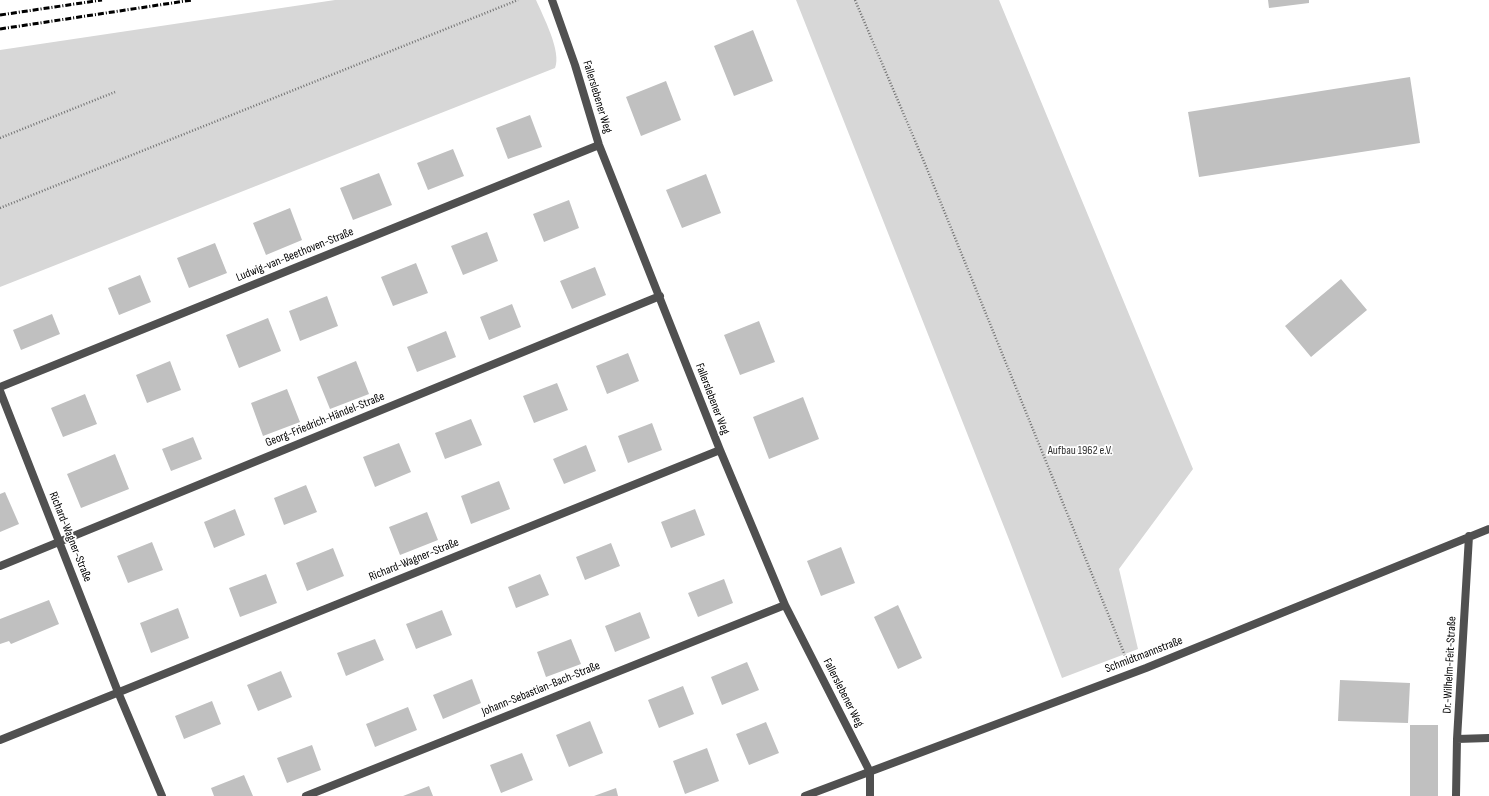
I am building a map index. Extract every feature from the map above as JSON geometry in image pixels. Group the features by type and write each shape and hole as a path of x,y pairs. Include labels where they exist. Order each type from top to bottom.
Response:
{"street":[{"name":"Fallerslebener Weg","path":"552,0 575,65 599,145 720,450 785,605 870,772 870,796"},
{"name":"Ludwig-van-Beethoven-Straße","path":"0,387 599,145"},
{"name":"Georg-Friedrich-Händel-Straße","path":"0,566 660,296"},
{"name":"Richard-Wagner-Straße","path":"0,391 118,692 162,796"},
{"name":"Richard-Wagner-Straße","path":"0,740 720,450"},
{"name":"Schmidtmannstraße","path":"805,796 1132,674 1489,529"},
{"name":"Dr.-Wilhelm-Feit-Straße","path":"1456,796 1457,739 1469,536"},
{"name":"Johann-Sebastian-Bach-Straße","path":"306,796 785,605"},
{"path":"1457,739 1489,738"}],"path":[{"path":"0,208 518,0"},
{"path":"855,0 925,164 1132,674"},
{"path":"0,138 115,92"}],"green space":[{"path":"335,0 536,0 554,44 556,53 555,68 0,287 0,50"},
{"name":"Aufbau 1962 e.V.","path":"796,0 999,0 1193,469 1119,569 1138,649 1062,678 1010,542"}],"building":[{"path":"1268,0 1309,0 1309,3 1269,8"},
{"path":"753,30 773,81 734,96 714,46"},
{"path":"1410,77 1420,143 1199,177 1188,112"},
{"path":"666,81 681,120 641,136 626,97"},
{"path":"530,115 542,147 508,159 496,128"},
{"path":"453,149 464,176 428,190 417,163"},
{"path":"379,173 392,205 353,220 340,188"},
{"path":"706,174 721,213 682,228 666,190"},
{"path":"569,200 579,228 544,242 533,214"},
{"path":"290,208 302,240 266,255 253,223"},
{"path":"487,232 498,261 463,275 451,246"},
{"path":"215,243 227,273 189,288 177,258"},
{"path":"416,263 428,293 393,306 381,277"},
{"path":"595,267 606,295 572,309 560,281"},
{"path":"140,275 151,302 119,315 108,288"},
{"path":"1341,279 1367,310 1311,357 1285,326"},
{"path":"327,296 338,326 300,341 289,311"},
{"path":"512,304 521,327 489,340 480,317"},
{"path":"52,314 60,334 21,350 13,330"},
{"path":"268,318 281,351 239,368 226,335"},
{"path":"759,321 775,362 740,375 724,335"},
{"path":"446,331 456,357 417,372 407,347"},
{"path":"628,353 639,381 607,394 596,366"},
{"path":"170,361 181,390 147,403 136,375"},
{"path":"356,361 369,394 330,409 317,377"},
{"path":"557,383 568,410 534,423 523,396"},
{"path":"287,389 300,422 263,436 251,403"},
{"path":"85,394 97,424 63,437 51,408"},
{"path":"803,397 819,439 769,459 753,417"},
{"path":"471,419 482,445 445,459 435,433"},
{"path":"652,423 662,450 628,463 618,436"},
{"path":"193,437 202,459 171,471 162,449"},
{"path":"399,443 411,472 375,487 363,457"},
{"path":"586,445 596,471 564,484 553,459"},
{"path":"115,454 129,489 81,508 67,474"},
{"path":"499,481 510,509 471,524 461,496"},
{"path":"306,485 317,512 284,525 274,498"},
{"path":"5,492 19,524 0,532 0,494"},
{"path":"235,509 245,535 214,548 204,522"},
{"path":"695,509 705,535 671,548 661,522"},
{"path":"427,512 438,540 400,555 389,527"},
{"path":"152,542 163,570 128,583 117,556"},
{"path":"611,543 620,566 585,580 576,557"},
{"path":"841,547 855,583 821,596 807,561"},
{"path":"333,548 344,576 307,591 296,563"},
{"path":"266,574 277,603 240,617 229,588"},
{"path":"540,574 549,595 516,608 508,587"},
{"path":"724,579 733,603 698,617 688,593"},
{"path":"49,600 59,624 11,644 9,641 0,644 0,619"},
{"path":"898,605 922,658 898,669 874,617"},
{"path":"178,608 189,638 151,653 140,623"},
{"path":"442,610 452,635 416,649 406,624"},
{"path":"640,612 650,638 615,652 605,626"},
{"path":"375,639 384,660 346,676 337,653"},
{"path":"571,639 581,664 546,677 537,652"},
{"path":"747,662 759,690 722,705 711,677"},
{"path":"281,671 292,697 258,711 247,685"},
{"path":"472,679 481,703 443,719 433,695"},
{"path":"1340,680 1410,683 1408,723 1338,721"},
{"path":"683,686 694,714 659,728 648,700"},
{"path":"212,701 221,724 184,739 175,716"},
{"path":"408,707 417,730 375,747 366,724"},
{"path":"590,721 603,753 569,767 556,735"},
{"path":"766,722 779,753 749,765 736,734"},
{"path":"1410,725 1438,725 1438,796 1410,796"},
{"path":"312,745 321,770 287,783 277,758"},
{"path":"707,748 719,781 685,794 673,761"},
{"path":"522,753 533,780 501,793 490,765"},
{"path":"244,775 253,796 214,796 211,788"},
{"path":"429,786 433,796 403,796"},
{"path":"616,788 618,796 594,796"}],"railway":[{"path":"0,15 102,0"},
{"path":"0,29 192,0"}]}
